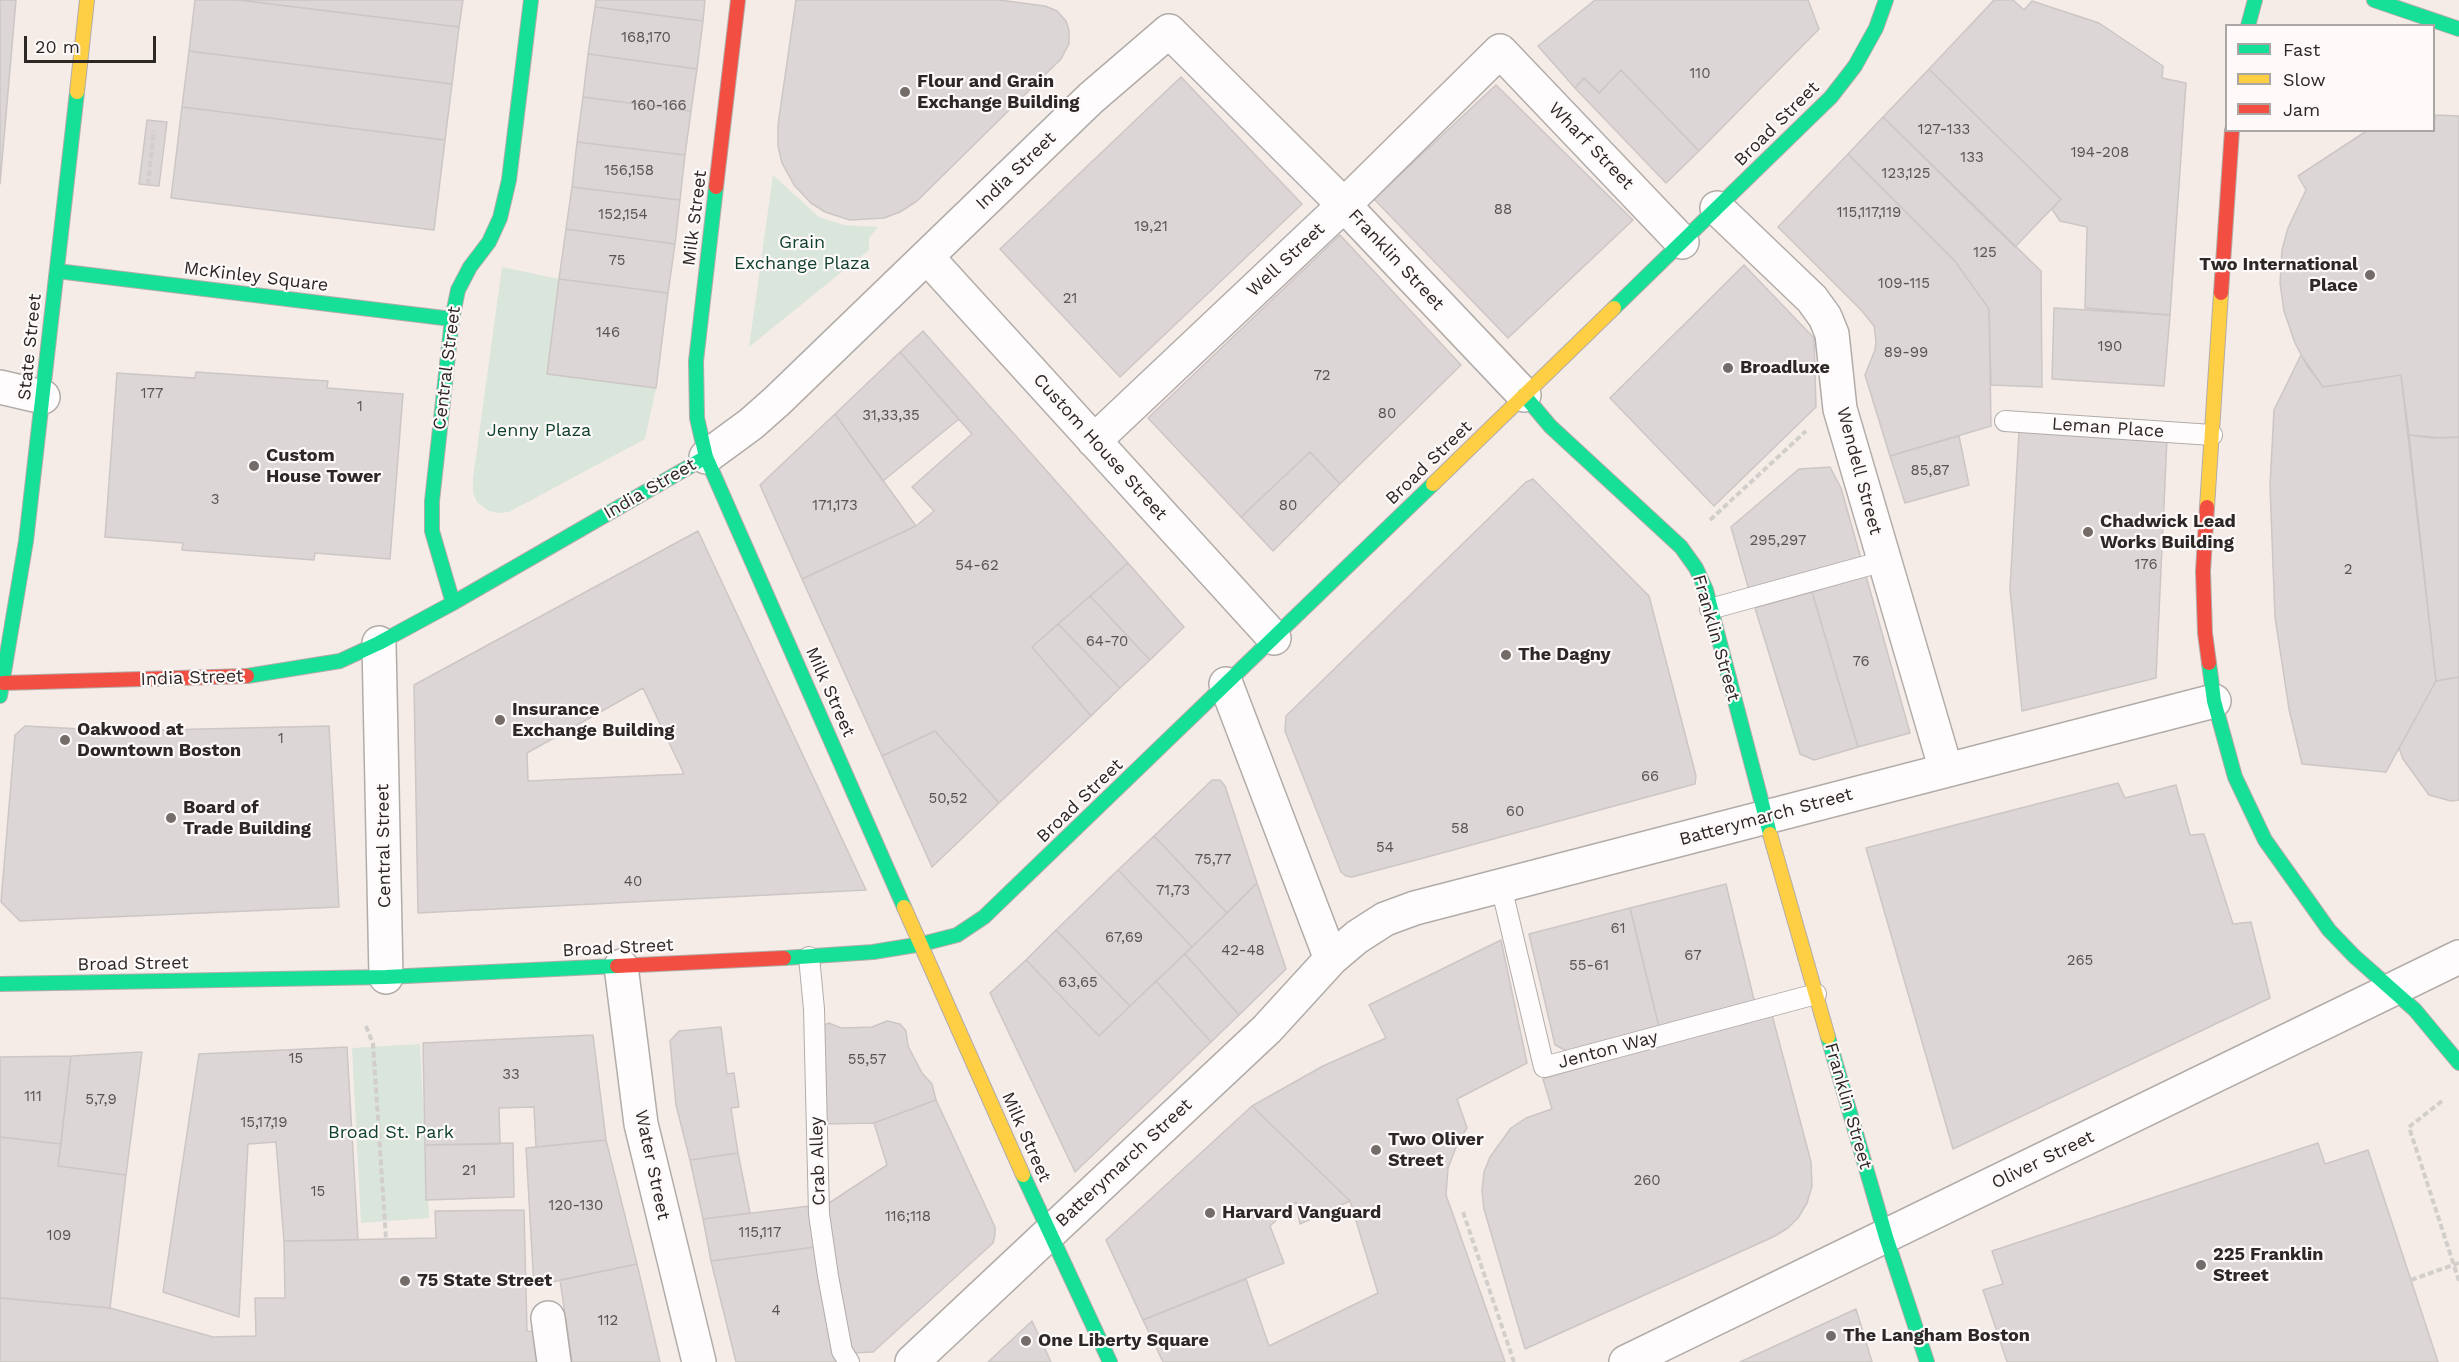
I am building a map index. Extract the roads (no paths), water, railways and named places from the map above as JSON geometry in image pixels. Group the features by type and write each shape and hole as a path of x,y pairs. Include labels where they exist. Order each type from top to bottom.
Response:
{"main road":[{"name":"State Street","path":"1,689 26,541 87,0"},
{"name":"Central Street","path":"453,603 432,531 432,501 452,319 458,290 470,267 489,242 500,218 509,180 531,0"},
{"name":"Milk Street","path":"738,0 696,361 697,418 706,457 1050,1233 1110,1362"},
{"name":"Broad Street","path":"0,984 386,977 809,957 873,952 922,944 957,934 984,917 1011,894 1831,98 1855,66 1876,27 1886,0"},
{"path":"2249,24 2255,0"},
{"path":"2374,0 2459,29"},
{"path":"2232,132 2203,571 2205,633 2214,701 2235,777 2265,840 2329,930 2427,1023 2459,1063"},
{"name":"McKinley Square","path":"57,271 452,319"},
{"name":"Franklin Street","path":"1524,395 1550,426 1681,547 1696,568 1706,590 1765,817 1886,1237 1927,1362"},
{"name":"India Street","path":"1,689 256,676 340,662 453,603 706,457"}],"street":[{"name":"India Street","path":"706,457 751,424 777,401 1091,98 1169,31"},
{"name":"Franklin Street","path":"1169,31 1344,205 1524,395"},
{"name":"Well Street","path":"1094,441 1344,205 1500,51"},
{"name":"Wharf Street","path":"1500,51 1682,242"},
{"name":"Wendell Street","path":"1717,208 1812,299 1825,317 1832,334 1840,409 1946,770"},
{"name":"Custom House Street","path":"927,256 1274,638"},
{"path":"0,387 43,397"},
{"name":"Central Street","path":"380,643 386,977"},
{"path":"1226,684 1331,959"},
{"name":"Batterymarch Street","path":"912,1362 1267,1029 1331,959 1357,937 1385,919 1415,908 2214,701"},
{"name":"Oliver Street","path":"1626,1362 2459,957"},
{"name":"Water Street","path":"621,966 641,1124 699,1362"},
{"path":"548,1318 554,1362"}],"lane":[{"name":"Leman Place","path":"2005,421 2212,435"},
{"path":"1710,609 1884,561"},
{"name":"Jenton Way","path":"1501,886 1544,1067 1816,993"},
{"name":"Crab Alley","path":"809,957 814,1009 819,1214 842,1352 849,1362"}],"place":[{"name":"Flour and Grain Exchange Building","path":"905,92"},
{"name":"Two International Place","path":"2370,275"},
{"name":"Broadluxe","path":"1728,368"},
{"name":"Custom House Tower","path":"254,466"},
{"name":"Chadwick Lead Works Building","path":"2088,532"},
{"name":"The Dagny","path":"1506,655"},
{"name":"Insurance Exchange Building","path":"500,720"},
{"name":"Oakwood at Downtown Boston","path":"65,740"},
{"name":"Board of Trade Building","path":"171,818"},
{"name":"Two Oliver Street","path":"1376,1150"},
{"name":"Harvard Vanguard","path":"1210,1213"},
{"name":"225 Franklin Street","path":"2201,1265"},
{"name":"75 State Street","path":"405,1281"},
{"name":"The Langham Boston","path":"1831,1336"},
{"name":"One Liberty Square","path":"1026,1341"}],"park label":[{"name":"Grain Exchange Plaza","path":"802,253"},
{"name":"Jenny Plaza","path":"539,431"},
{"name":"Broad St. Park","path":"391,1133"}]}
